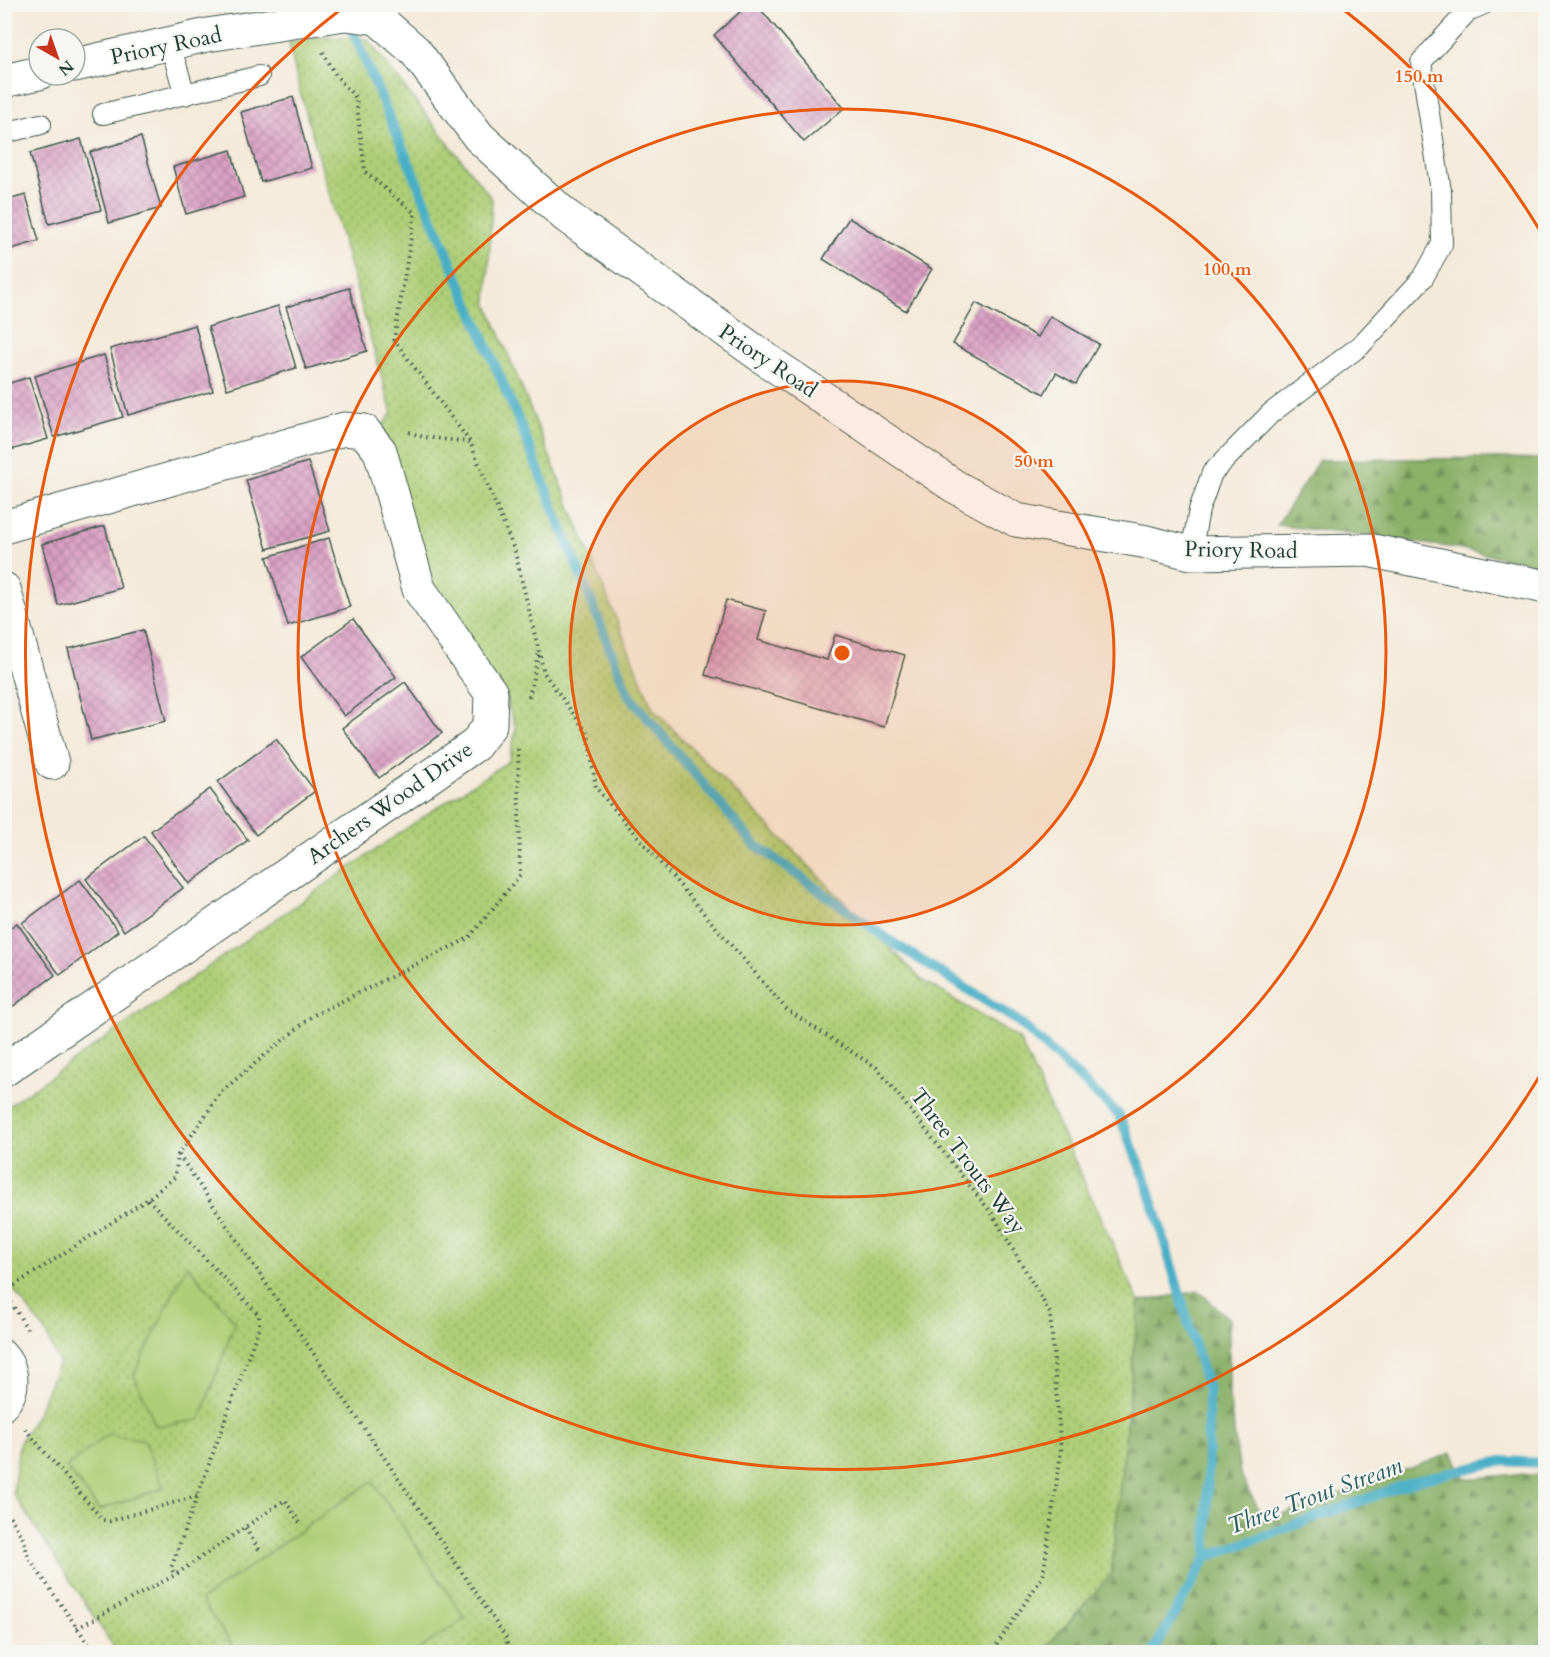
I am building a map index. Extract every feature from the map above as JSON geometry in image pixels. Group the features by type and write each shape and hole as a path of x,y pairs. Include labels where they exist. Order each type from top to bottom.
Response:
{"street":[{"name":"Priory Road","path":"87,62 170,44 345,14 377,11 415,51 479,137 566,216 713,324 954,486 1016,520 1142,541 1191,553 1368,550 1545,587"},
{"path":"4,81 27,76"},
{"path":"4,527 344,429 364,431"},
{"name":"Archers Wood Drive","path":"4,1070 475,745 490,725 491,693 419,589 380,451 364,431"},
{"path":"4,589 52,763"}],"lane":[{"path":"1191,553 1199,510 1212,473 1271,413 1360,346 1423,278 1442,244 1441,191 1420,62 1468,11 1484,4"},
{"path":"170,44 185,95"},
{"path":"103,114 259,76"},
{"path":"4,133 41,124"},
{"path":"4,1350 10,1356 18,1373 18,1390 11,1405 12,1417"}],"path":[{"path":"305,21 338,77 356,98 365,172 415,213 394,340 470,442 515,552 539,649 527,703"},
{"path":"364,431 382,422 423,437 470,442"},
{"name":"Three Trouts Way","path":"539,649 544,673 588,734 596,788 787,1010 877,1068 993,1215 1050,1313 1061,1452 1043,1576 992,1653"},
{"path":"4,1292 148,1199 175,1177 178,1155 222,1091 312,1016 469,938 519,875 518,746"},
{"path":"178,1155 507,1638 507,1653"},
{"path":"148,1199 259,1315 259,1327 171,1568 175,1575"},
{"path":"12,1417 103,1520 110,1521 198,1495"},
{"path":"77,1628 175,1575 285,1500 302,1526"},
{"path":"4,1506 24,1540 28,1557 94,1653"},
{"path":"245,1528 260,1551"}],"green space":[{"path":"318,37 367,39 492,199 487,303 653,709 922,980 1019,1039 1139,1302 1111,1575 1042,1652 117,1652 13,1493 19,1444 37,1414 59,1363 44,1329 5,1279 4,1109 424,816 509,761 516,729 505,696 422,574 379,431 392,413 299,88 289,43"},
{"path":"1545,459 1545,567 1457,548 1277,525 1319,460"},
{"path":"187,1265 235,1322 200,1420 156,1426 134,1375"},
{"path":"1199,1291 1229,1319 1229,1396 1240,1474 1258,1508 1261,1522 1452,1453 1465,1479 1518,1474 1545,1476 1545,1652 1042,1652 1111,1575 1139,1302"},
{"path":"108,1434 144,1440 163,1488 99,1510 67,1467"},
{"path":"372,1481 465,1618 415,1652 237,1652 201,1600"}],"building":[{"path":"749,4 756,4 844,108 804,142 714,35"},
{"path":"293,97 312,168 261,182 241,112"},
{"path":"141,137 161,208 109,223 90,152"},
{"path":"81,139 101,210 49,224 30,153"},
{"path":"231,150 244,197 186,214 173,167"},
{"path":"26,195 39,241 4,251 4,201"},
{"path":"849,218 932,269 906,311 823,259"},
{"path":"349,288 367,351 306,369 286,307"},
{"path":"976,303 1038,337 1050,316 1099,344 1076,384 1056,373 1044,394 953,344"},
{"path":"278,306 296,368 227,389 208,327"},
{"path":"195,325 213,391 128,415 110,349"},
{"path":"104,355 123,417 54,437 35,376"},
{"path":"29,377 48,439 4,452 4,385"},
{"path":"308,462 330,531 267,549 246,480"},
{"path":"105,526 121,588 58,605 42,544"},
{"path":"329,538 350,607 288,626 267,557"},
{"path":"726,600 766,611 758,640 827,660 835,635 905,655 884,727 705,675"},
{"path":"353,619 396,677 344,716 301,657"},
{"path":"143,630 166,721 91,740 68,649"},
{"path":"405,682 442,733 379,778 342,728"},
{"path":"276,739 315,791 256,835 218,782"},
{"path":"210,789 248,840 189,884 151,831"},
{"path":"144,836 183,888 124,931 86,879"},
{"path":"80,880 118,931 60,975 22,923"},
{"path":"17,923 55,975 4,1013 4,932"}],"waterway":[{"path":"348,20 518,419 629,696 754,844 892,942 1018,1021 1119,1115 1148,1186 1208,1390 1207,1557"},
{"name":"Three Trout Stream","path":"1153,1652 1207,1557 1418,1480 1501,1461 1546,1463"}]}
